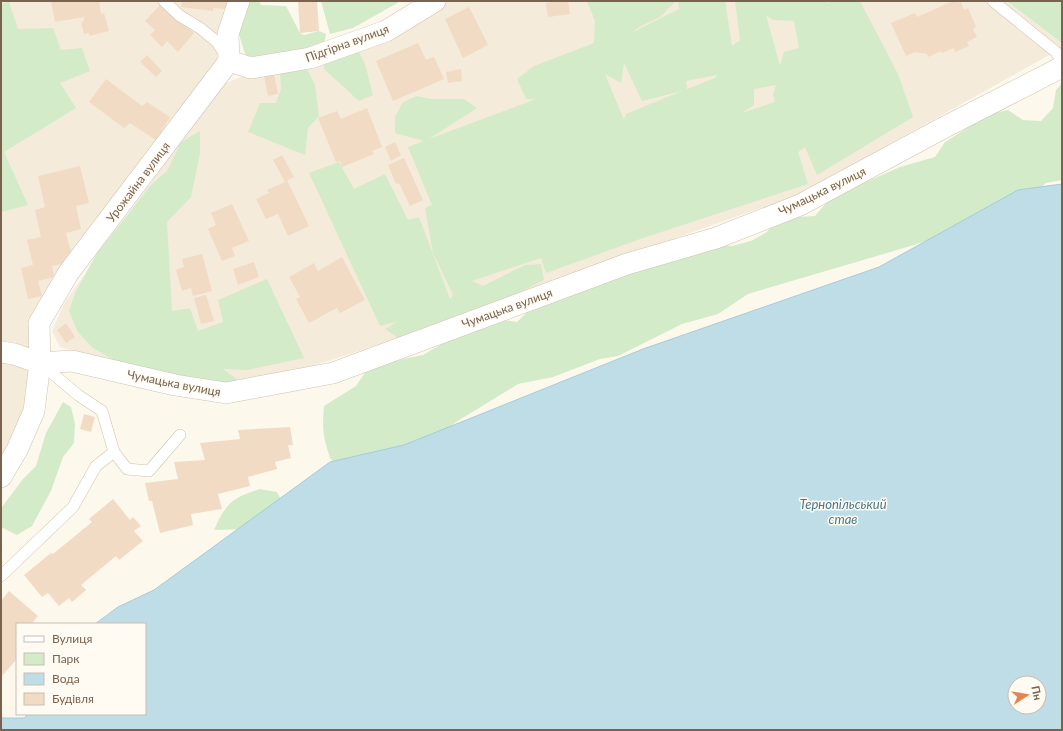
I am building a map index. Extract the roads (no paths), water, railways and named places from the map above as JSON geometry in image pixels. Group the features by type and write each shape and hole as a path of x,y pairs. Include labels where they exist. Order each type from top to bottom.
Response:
{"street":[{"path":"229,61 228,34 239,1"},
{"name":"Підгірна вулиця","path":"229,61 251,68 310,58 386,31 435,1"},
{"name":"Урожайна вулиця","path":"40,363 39,324 69,272 229,61"},
{"name":"Чумацька вулиця","path":"40,363 72,361 175,386 226,393 333,373 627,264 716,238 800,205 943,128 1062,67"},
{"path":"1,352 14,354 40,363 34,411 17,450 1,477"}],"lane":[{"path":"164,1 180,16 200,28 217,42 229,61"},
{"path":"993,1 1056,52 1062,62"},
{"path":"40,363 78,395 102,411 114,452 126,469 148,471 180,435"},
{"path":"1,576 73,506 96,466 114,452"}],"water":[{"name":"Тернопільський став","path":"1062,184 1062,730 1,730 1,718 25,718 26,715 146,715 146,623 96,623 118,607 154,590 330,462 404,445 643,349 879,267 1018,190"}]}
